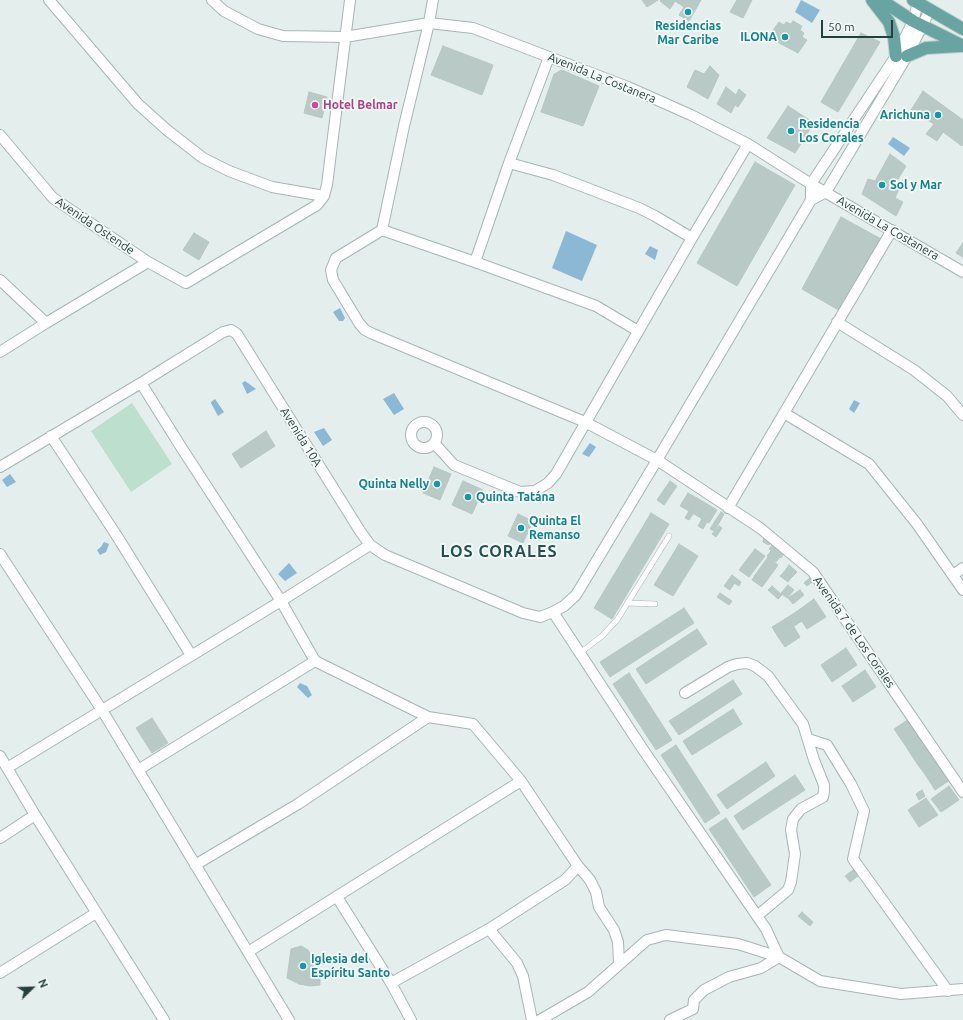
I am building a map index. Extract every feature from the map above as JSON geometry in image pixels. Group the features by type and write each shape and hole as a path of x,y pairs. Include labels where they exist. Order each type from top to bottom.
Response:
{"main road":[{"path":"872,0 889,22 901,56 926,48 962,46"},
{"path":"881,0 918,23 962,46"},
{"path":"916,1 963,29"}],"street":[{"path":"49,0 138,104 203,158 229,172 272,188 324,196 327,185 350,0"},
{"name":"Avenida La Costanera","path":"212,0 224,11 258,29 283,36 345,37 429,23 473,28 628,87 690,115 748,144 811,184 963,272"},
{"path":"433,0 382,230 596,306 638,331"},
{"path":"916,1 918,23"},
{"path":"811,200 826,192 918,23 930,10"},
{"path":"7,768 370,545 385,555 524,613 540,617 564,606 576,595 811,200 811,184 901,56"},
{"path":"475,262 509,163 550,57"},
{"name":"Avenida Ostende","path":"0,135 53,198 148,262 186,283 317,205 324,196"},
{"path":"434,443 454,464 520,492 535,491 548,484 556,474 748,144"},
{"path":"509,163 553,175 639,208 692,238"},
{"name":"Avenida 7 de Los Corales","path":"382,230 336,258 331,270 333,280 359,323 365,330 585,422 657,460 760,528 813,572 963,792"},
{"path":"728,508 892,230"},
{"path":"0,352 148,262"},
{"path":"0,280 46,323"},
{"path":"837,322 914,370 947,396 963,414"},
{"name":"Avenida 10A","path":"141,383 223,332 231,330 237,334 370,545"},
{"path":"0,467 141,383 181,448 281,601 315,660 428,717 473,724 522,781 578,866 590,880 596,892 599,907 614,930 618,942 619,964"},
{"path":"784,413 869,464 917,524 963,590"},
{"path":"51,436 115,533 191,655"},
{"path":"0,554 102,710 289,1020"},
{"path":"953,575 963,568"},
{"path":"553,612 642,748 766,929 779,957"},
{"path":"138,770 315,660"},
{"path":"685,693 728,666 747,663 755,666 768,676 803,724 814,760 824,785 823,797 801,809 793,819 791,830 795,854 791,882 788,890 757,916"},
{"path":"195,865 298,804 428,717"},
{"path":"808,739 826,745 851,784 864,811 853,859 948,991"},
{"path":"0,756 35,815 164,1020"},
{"path":"248,952 522,781"},
{"path":"0,838 35,815"},
{"path":"391,983 489,929 565,880 578,866"},
{"path":"337,897 391,983 411,1020"},
{"path":"0,973 96,913"},
{"path":"489,929 517,963 523,976 532,1020"},
{"path":"540,1020 588,992 647,940 666,935 738,944 779,957 820,981 901,994 963,989"},
{"path":"670,1020 693,1009 694,1000 704,990 729,977 761,968 779,957"}],"lane":[{"path":"580,653 602,636 617,620 669,536"},
{"path":"628,603 655,604"}],"green space":[{"path":"132,403 172,464 131,492 91,431"}],"water":[{"path":"801,0 820,10 812,23 795,12"},
{"path":"893,137 910,148 904,156 888,144"},
{"path":"566,231 597,245 582,281 552,268"},
{"path":"650,246 658,250 655,260 645,254"},
{"path":"340,308 345,318 343,321 339,321 333,312"},
{"path":"245,381 256,389 247,394 242,383"},
{"path":"394,393 404,409 394,415 383,399"},
{"path":"215,399 224,412 218,416 211,403"},
{"path":"854,400 860,403 854,413 849,409"},
{"path":"324,428 332,440 323,446 314,432"},
{"path":"590,443 596,447 589,457 582,454"},
{"path":"10,474 16,482 7,487 2,480"},
{"path":"104,542 109,544 106,552 100,555 97,550"},
{"path":"289,563 297,573 285,581 278,574"},
{"path":"300,683 307,686 312,695 308,698 297,687"}],"building":[{"path":"642,0 658,0 647,7"},
{"name":"Residencias Mar Caribe","path":"701,0 689,21 679,15 684,7 675,1 670,9 660,1"},
{"path":"737,0 752,0 743,18 730,12"},
{"name":"ILONA","path":"793,21 802,26 800,30 804,33 802,37 807,40 798,53 768,37 779,22 784,25 786,22 791,24"},
{"path":"861,33 880,42 838,112 821,102"},
{"path":"443,46 493,65 482,95 431,75"},
{"path":"710,66 719,75 708,99 687,87 695,70 704,74"},
{"path":"562,70 599,86 583,126 541,112 554,74"},
{"path":"726,87 736,95 739,89 746,95 738,107 735,105 731,113 717,104"},
{"name":"Arichuna","path":"923,91 963,120 962,146 943,132 937,141 926,134 934,124 911,110"},
{"name":"Hotel Belmar","path":"309,92 327,97 322,118 304,113"},
{"name":"Residencia Los Corales","path":"788,106 814,123 795,153 767,138"},
{"name":"Sol y Mar","path":"890,154 906,166 895,184 900,187 895,198 903,202 896,216 862,194 868,179 875,181"},
{"path":"755,162 795,185 737,286 697,263"},
{"path":"841,217 881,239 842,312 802,289"},
{"path":"194,233 209,242 199,260 183,250"},
{"path":"963,243 963,257 956,253"},
{"path":"266,431 275,446 241,468 232,454"},
{"name":"Quinta Nelly","path":"434,467 451,474 440,500 423,493"},
{"name":"Quinta Tatána","path":"463,481 483,490 472,514 452,505"},
{"path":"670,481 677,486 664,505 657,500"},
{"path":"688,493 697,498 689,511 680,506"},
{"path":"697,498 707,504 699,517 689,511"},
{"path":"707,504 717,510 709,523 699,517"},
{"path":"689,511 693,514 689,520 685,518"},
{"path":"721,512 724,514 719,523 715,521"},
{"path":"651,513 669,524 612,619 594,608"},
{"name":"Quinta El Remanso","path":"518,514 533,521 523,543 508,536"},
{"path":"702,519 707,522 703,529 698,526"},
{"path":"715,521 719,523 714,531 710,529"},
{"path":"719,526 722,528 716,537 712,534"},
{"path":"764,536 771,541 769,545 763,542"},
{"path":"774,543 785,552 781,558 769,549"},
{"path":"679,544 698,556 673,596 654,585"},
{"path":"755,549 765,556 749,577 739,570"},
{"path":"771,551 780,557 776,562 767,556"},
{"path":"768,557 778,565 765,583 755,575"},
{"path":"789,565 797,572 791,578 784,572"},
{"path":"784,572 791,578 788,582 780,576"},
{"path":"732,575 737,579 730,590 724,586"},
{"path":"755,575 765,583 762,587 752,580"},
{"path":"812,576 815,580 807,586 804,583"},
{"path":"737,579 741,582 739,586 734,583"},
{"path":"788,585 794,590 787,598 781,593"},
{"path":"772,586 782,595 778,599 768,590"},
{"path":"800,590 804,595 793,604 788,598"},
{"path":"720,593 732,601 729,605 717,597"},
{"path":"814,599 826,617 807,629 796,612"},
{"path":"684,608 694,623 610,677 600,662"},
{"path":"796,612 802,621 791,628 785,619"},
{"path":"785,619 791,628 778,637 772,627"},
{"path":"794,627 800,637 785,647 778,637"},
{"path":"697,629 707,644 646,684 636,669"},
{"path":"846,648 857,665 832,682 821,665"},
{"path":"865,670 876,687 853,702 842,686"},
{"path":"629,673 672,740 656,750 613,684"},
{"path":"733,680 742,694 679,735 669,721"},
{"path":"733,709 742,724 692,755 683,741"},
{"path":"152,718 168,743 152,753 136,728"},
{"path":"909,719 920,735 905,745 894,729"},
{"path":"920,735 927,746 912,756 905,745"},
{"path":"676,745 720,813 705,823 661,755"},
{"path":"927,746 933,755 918,765 912,756"},
{"path":"933,755 939,763 924,773 918,765"},
{"path":"766,762 775,776 727,809 717,795"},
{"path":"939,763 944,772 930,782 924,773"},
{"path":"944,772 950,780 935,790 930,782"},
{"path":"795,775 805,790 743,830 734,816"},
{"path":"949,786 959,800 941,812 931,799"},
{"path":"922,790 925,796 919,800 916,794"},
{"path":"926,798 938,815 919,827 908,810"},
{"path":"726,818 771,885 754,897 709,829"},
{"path":"857,867 862,873 850,882 845,876"},
{"path":"802,912 813,922 810,926 798,916"},
{"name":"Iglesia del Espíritu Santo","path":"301,946 308,950 320,970 320,985 310,986 299,984 287,978 291,949"}],"place":[{"name":"Residencias Mar Caribe","path":"688,12"},
{"name":"ILONA","path":"785,37"},
{"name":"Hotel Belmar","path":"315,105"},
{"name":"Arichuna","path":"938,115"},
{"name":"Residencia Los Corales","path":"791,131"},
{"name":"Sol y Mar","path":"882,185"},
{"name":"Quinta Nelly","path":"437,484"},
{"name":"Quinta Tatána","path":"468,497"},
{"name":"Quinta El Remanso","path":"521,528"},
{"name":"Iglesia del Espíritu Santo","path":"303,966"}],"district":[{"name":"LOS CORALES","path":"499,552"}]}
